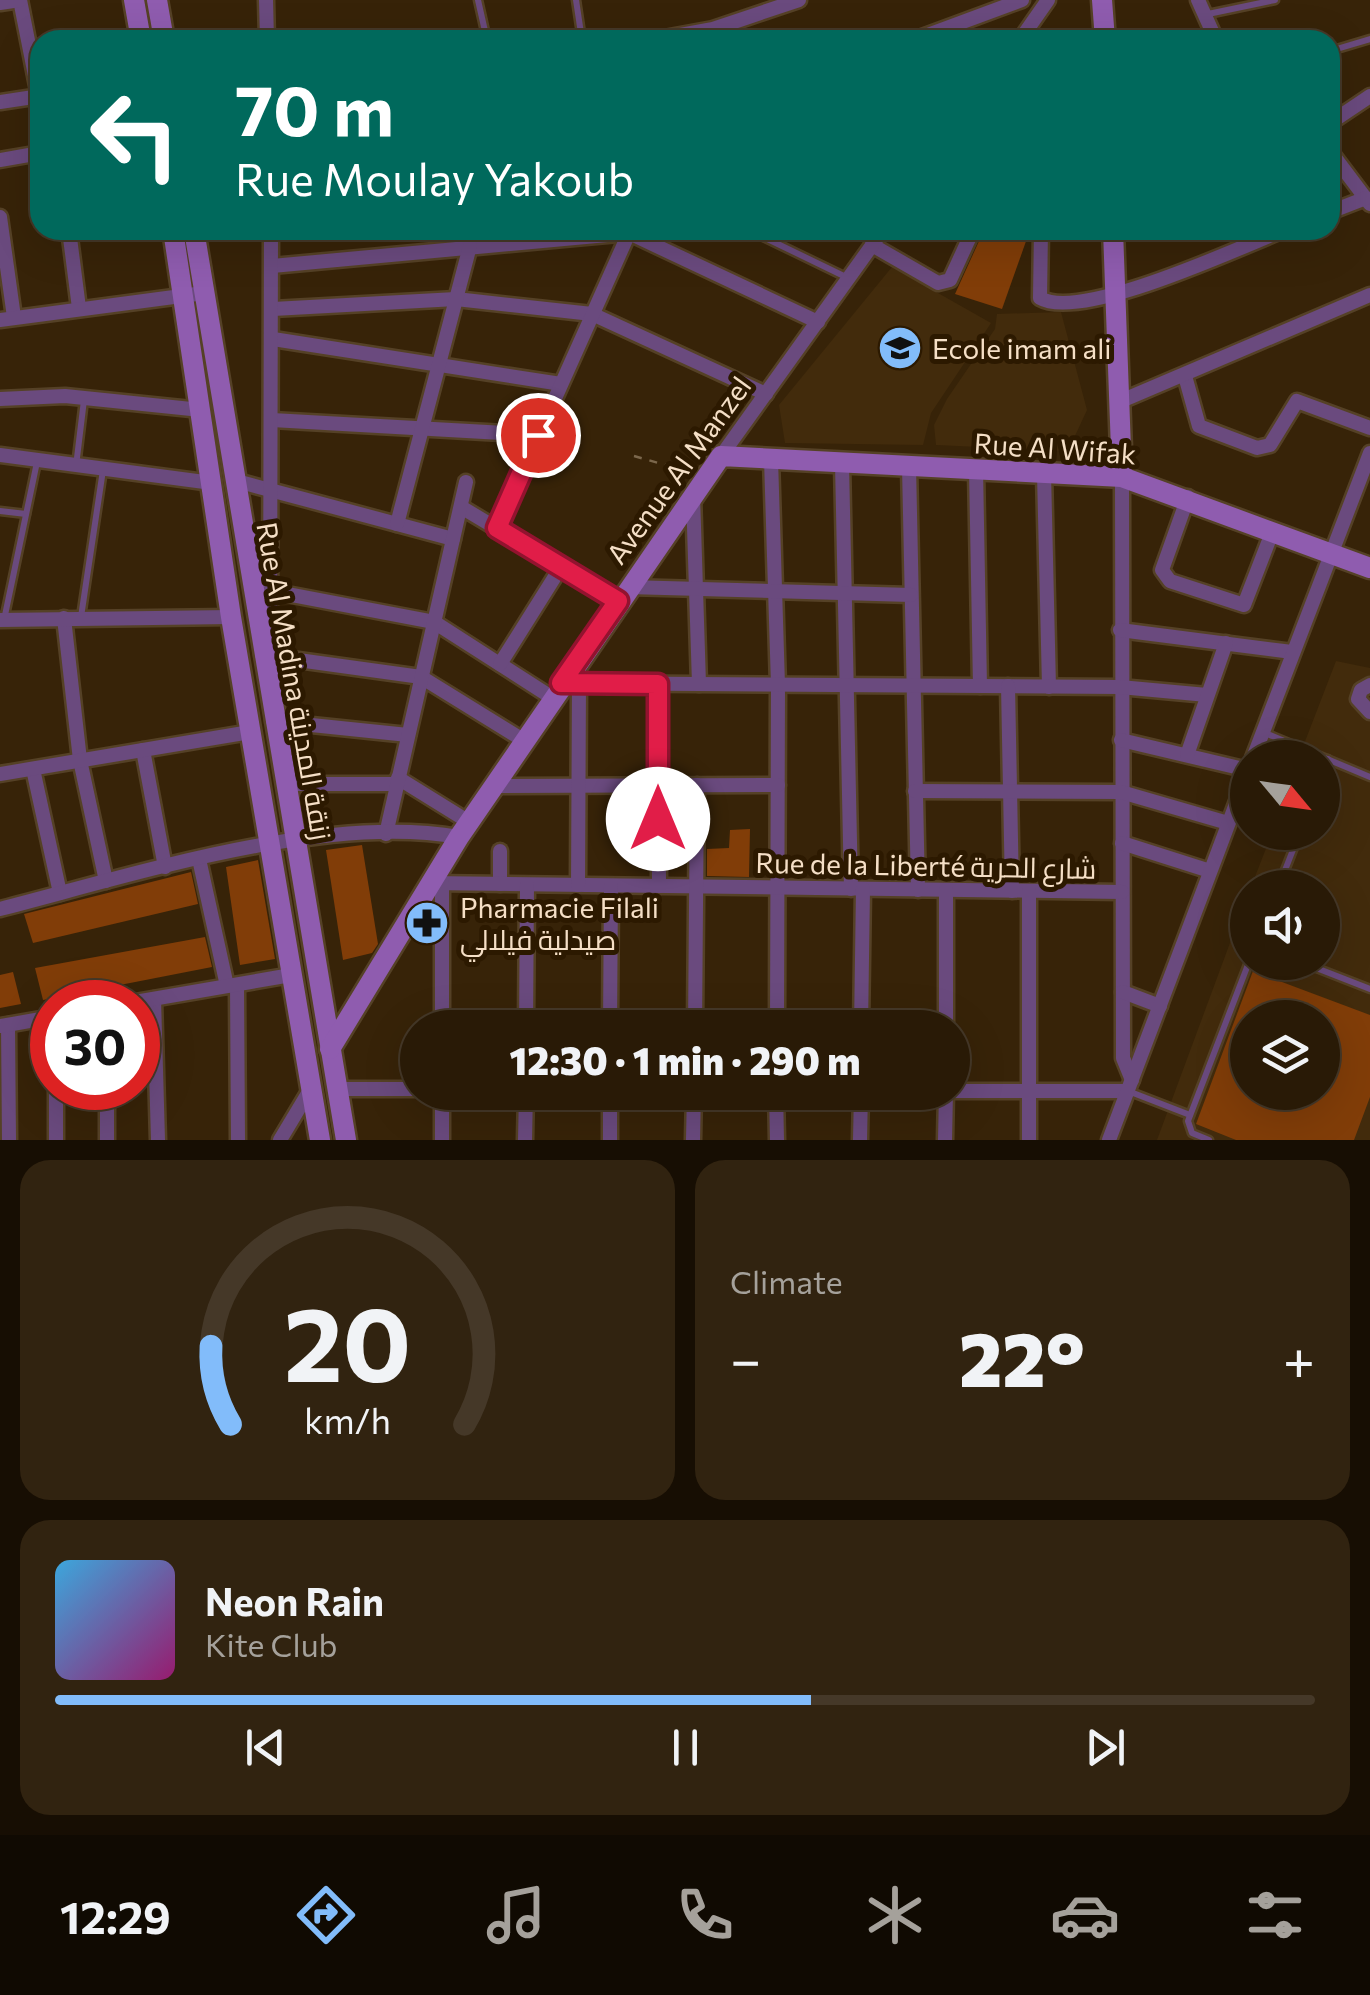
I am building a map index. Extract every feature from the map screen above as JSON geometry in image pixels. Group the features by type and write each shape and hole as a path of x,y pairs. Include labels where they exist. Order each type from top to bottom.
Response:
{"main road":[{"path":"134,0 139,30"},
{"path":"157,0 162,30"},
{"path":"1102,0 1105,30"},
{"name":"Rue Al Madina زنقة المدينة","path":"176,240 194,294 222,482 231,617 320,1140"},
{"name":"Rue Al Madina زنقة المدينة","path":"194,240 201,410 261,589 273,721 346,1140"},
{"path":"1113,240 1122,476"},
{"name":"Rue Al Wifak","path":"721,456 1122,476 1188,497 1370,568"},
{"name":"Avenue Al Manzel","path":"330,1049 493,786 721,456"}],"street":[{"path":"0,3 20,0 30,51"},
{"path":"266,0 267,30"},
{"path":"723,30 798,0"},
{"path":"941,30 1022,0"},
{"path":"1027,30 1048,0"},
{"path":"1201,7 1211,30"},
{"path":"1340,117 1370,96"},
{"path":"0,102 30,97"},
{"path":"0,160 30,155"},
{"path":"1340,164 1369,199 1340,209"},
{"path":"0,217 7,318 194,294"},
{"path":"69,240 79,308"},
{"path":"271,240 272,491 261,589 434,622 500,664 564,688 658,684 1120,687 1207,695"},
{"path":"272,266 470,246 481,240"},
{"path":"497,528 626,240"},
{"path":"644,240 818,322"},
{"name":"Avenue Al Manzel","path":"721,456 876,240"},
{"path":"872,246 938,284 950,280 968,240"},
{"path":"1041,240 1040,298 1050,304 1115,296 1258,240"},
{"path":"397,524 470,246"},
{"path":"1120,401 1370,294"},
{"path":"273,309 456,299 592,314 766,394"},
{"path":"272,339 561,384"},
{"path":"1185,376 1199,426 1257,448 1270,445 1298,401 1370,428"},
{"path":"0,399 84,398 201,410"},
{"path":"272,420 538,435"},
{"path":"1259,740 1370,452"},
{"path":"0,455 272,491 453,539"},
{"path":"771,459 778,684 777,1010"},
{"path":"842,462 846,685 860,1010"},
{"path":"909,466 918,890"},
{"path":"976,469 980,686"},
{"path":"1044,473 1049,687"},
{"path":"1122,476 1123,992 1124,1058 1130,1086"},
{"path":"386,834 466,482"},
{"path":"699,487 699,684"},
{"path":"1188,497 1162,570 1170,581 1244,606 1273,530"},
{"path":"460,507 561,567 623,594 697,588 911,595"},
{"path":"500,664 561,567"},
{"path":"2,620 231,617"},
{"path":"64,618 80,760 106,882"},
{"path":"1120,630 1292,652"},
{"path":"1186,755 1226,643"},
{"path":"266,655 422,677 524,740"},
{"path":"658,684 658,886"},
{"path":"1370,685 1361,690 1358,699 1370,712"},
{"path":"1008,686 1012,891"},
{"path":"564,688 580,786 578,885"},
{"path":"273,721 408,735"},
{"path":"0,774 250,732"},
{"path":"1121,740 1230,766"},
{"path":"144,750 165,867"},
{"path":"33,769 60,893"},
{"path":"284,784 398,781 464,830"},
{"path":"695,1010 697,785"},
{"path":"493,786 778,785"},
{"path":"915,791 1121,792 1228,823"},
{"path":"1110,1140 1230,818"},
{"path":"0,908 294,840 464,830"},
{"path":"1122,843 1210,871"},
{"path":"500,851 500,884"},
{"path":"199,859 232,986 238,1140"},
{"path":"436,883 441,1010"},
{"name":"Rue de la Liberté شارع الحرية","path":"436,883 1122,892"},
{"path":"526,1010 527,884"},
{"path":"610,1010 611,886"},
{"path":"946,890 946,1010"},
{"path":"1028,1140 1029,891"},
{"path":"160,999 291,975"},
{"path":"1123,992 1160,1006"},
{"path":"9,1140 4,1026 30,1021"},
{"path":"970,1092 1130,1086"},
{"path":"336,1089 400,1090"},
{"path":"280,1140 310,1090"},
{"path":"56,1110 56,1140"},
{"path":"106,1110 107,1140"},
{"path":"157,1110 158,1140"},
{"path":"442,1110 442,1140"},
{"path":"526,1110 526,1140"},
{"path":"610,1110 610,1140"},
{"path":"693,1140 694,1110"},
{"path":"776,1110 777,1140"},
{"path":"860,1140 861,1110"},
{"path":"945,1140 948,1110"}],"lane":[{"path":"478,0 485,30"},
{"path":"576,0 580,30"},
{"path":"1201,7 1275,0"},
{"path":"1340,48 1370,39"},
{"path":"770,240 849,278"},
{"path":"76,466 84,398"},
{"path":"2,620 37,460"},
{"path":"81,618 103,468"},
{"path":"0,511 26,514"},
{"path":"1262,732 1282,740"},
{"path":"1340,764 1370,776"},
{"path":"1340,977 1370,989"},
{"path":"1210,1140 1192,1132 1190,1115 1242,980"},
{"path":"1130,1086 1190,1115"}],"path":[{"path":"634,456 699,487"}],"shaded area":[{"name":"Ecole imam ali","path":"892,267 991,323 931,413 923,445 785,443 779,405"},
{"path":"1061,312 1087,410 1068,451 936,445 934,425 995,329 997,314"},
{"path":"1336,661 1370,668 1370,1140 1157,1140 1230,943 1230,980 1340,980 1340,870 1258,870 1265,850 1340,850 1340,740 1306,740"}],"building":[{"path":"979,240 1026,240 1002,309 955,294"},
{"path":"750,829 749,877 707,876 707,849 729,848 730,830"},
{"path":"362,845 378,944 372,953 343,960 326,850"},
{"path":"258,860 275,959 240,965 226,867"},
{"path":"191,872 198,904 33,943 24,914"},
{"path":"205,937 212,967 145,980 38,980 35,968"},
{"path":"13,972 21,1004 0,1008 0,975"},
{"path":"1250,980 1277,980 1330,1000 1242,1000"},
{"path":"1340,1004 1370,1015 1370,1097 1354,1140 1236,1140 1196,1124 1230,1033 1230,1110 1340,1110"}],"place":[{"name":"Ecole imam ali","path":"900,348"},
{"name":"Pharmacie Filali صيدلية فيلالي","path":"427,923"}],"route":[{"path":"538,435 497,528 618,601 561,683 658,684 658,819"}]}
